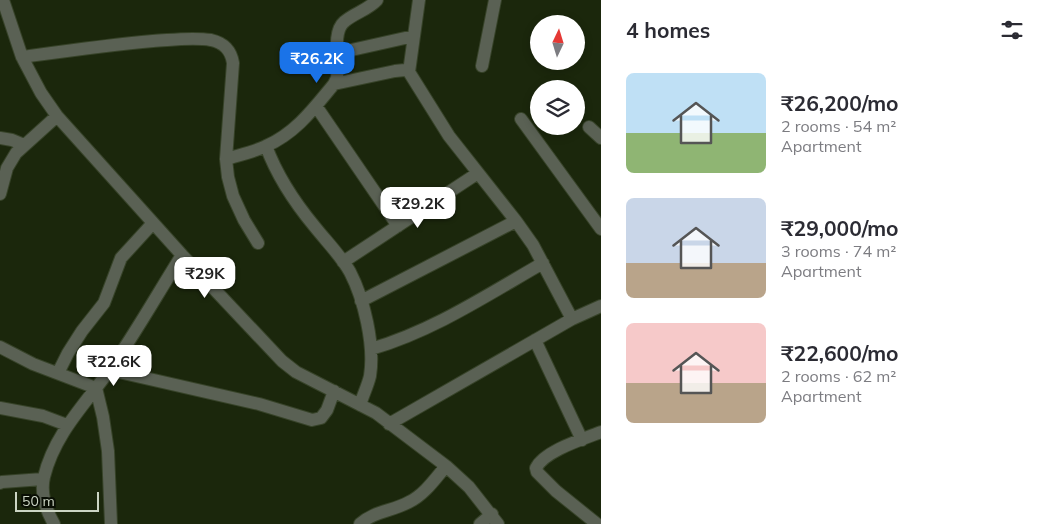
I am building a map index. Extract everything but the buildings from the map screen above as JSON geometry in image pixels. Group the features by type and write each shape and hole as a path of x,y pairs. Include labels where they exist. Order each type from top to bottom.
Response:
{"street":[{"path":"3,0 22,57 41,93 57,116 182,255 282,361 296,372 376,413 446,466 469,487 495,519 480,524"},
{"path":"226,159 266,146 288,134 300,124 337,78 338,30 344,22 377,0"},
{"path":"408,72 419,0"},
{"path":"482,66 494,0"},
{"path":"338,53 414,36"},
{"path":"22,57 100,46 188,39 212,40 228,48 233,63 226,159 228,177 233,196 244,220 258,243"},
{"path":"334,84 395,71 405,70 408,72 449,136 533,244 572,319"},
{"path":"316,106 398,226"},
{"path":"0,194 4,168 16,152 57,116"},
{"path":"520,119 601,229"},
{"path":"589,126 601,138"},
{"path":"0,138 24,145"},
{"path":"266,146 270,160 284,184 350,273 361,301 366,317 370,349 370,375 360,405"},
{"path":"343,262 478,173"},
{"path":"361,301 516,220"},
{"path":"58,373 82,331 104,303 121,258 153,223"},
{"path":"54,524 43,499 43,479 52,453 67,425 110,370 182,255"},
{"path":"370,349 410,336 438,323 543,263"},
{"path":"389,424 572,319 601,307"},
{"path":"535,340 582,440"},
{"path":"0,347 33,364 96,388"},
{"path":"110,370 259,404 312,420 321,418 327,410 334,391"},
{"path":"96,388 108,451 111,524"},
{"path":"0,408 43,416 67,425"},
{"path":"597,524 556,491 537,472 536,468 539,462 553,453 601,432"},
{"path":"360,524 377,513 412,501 422,494 446,466"},
{"path":"0,483 43,479"}]}
